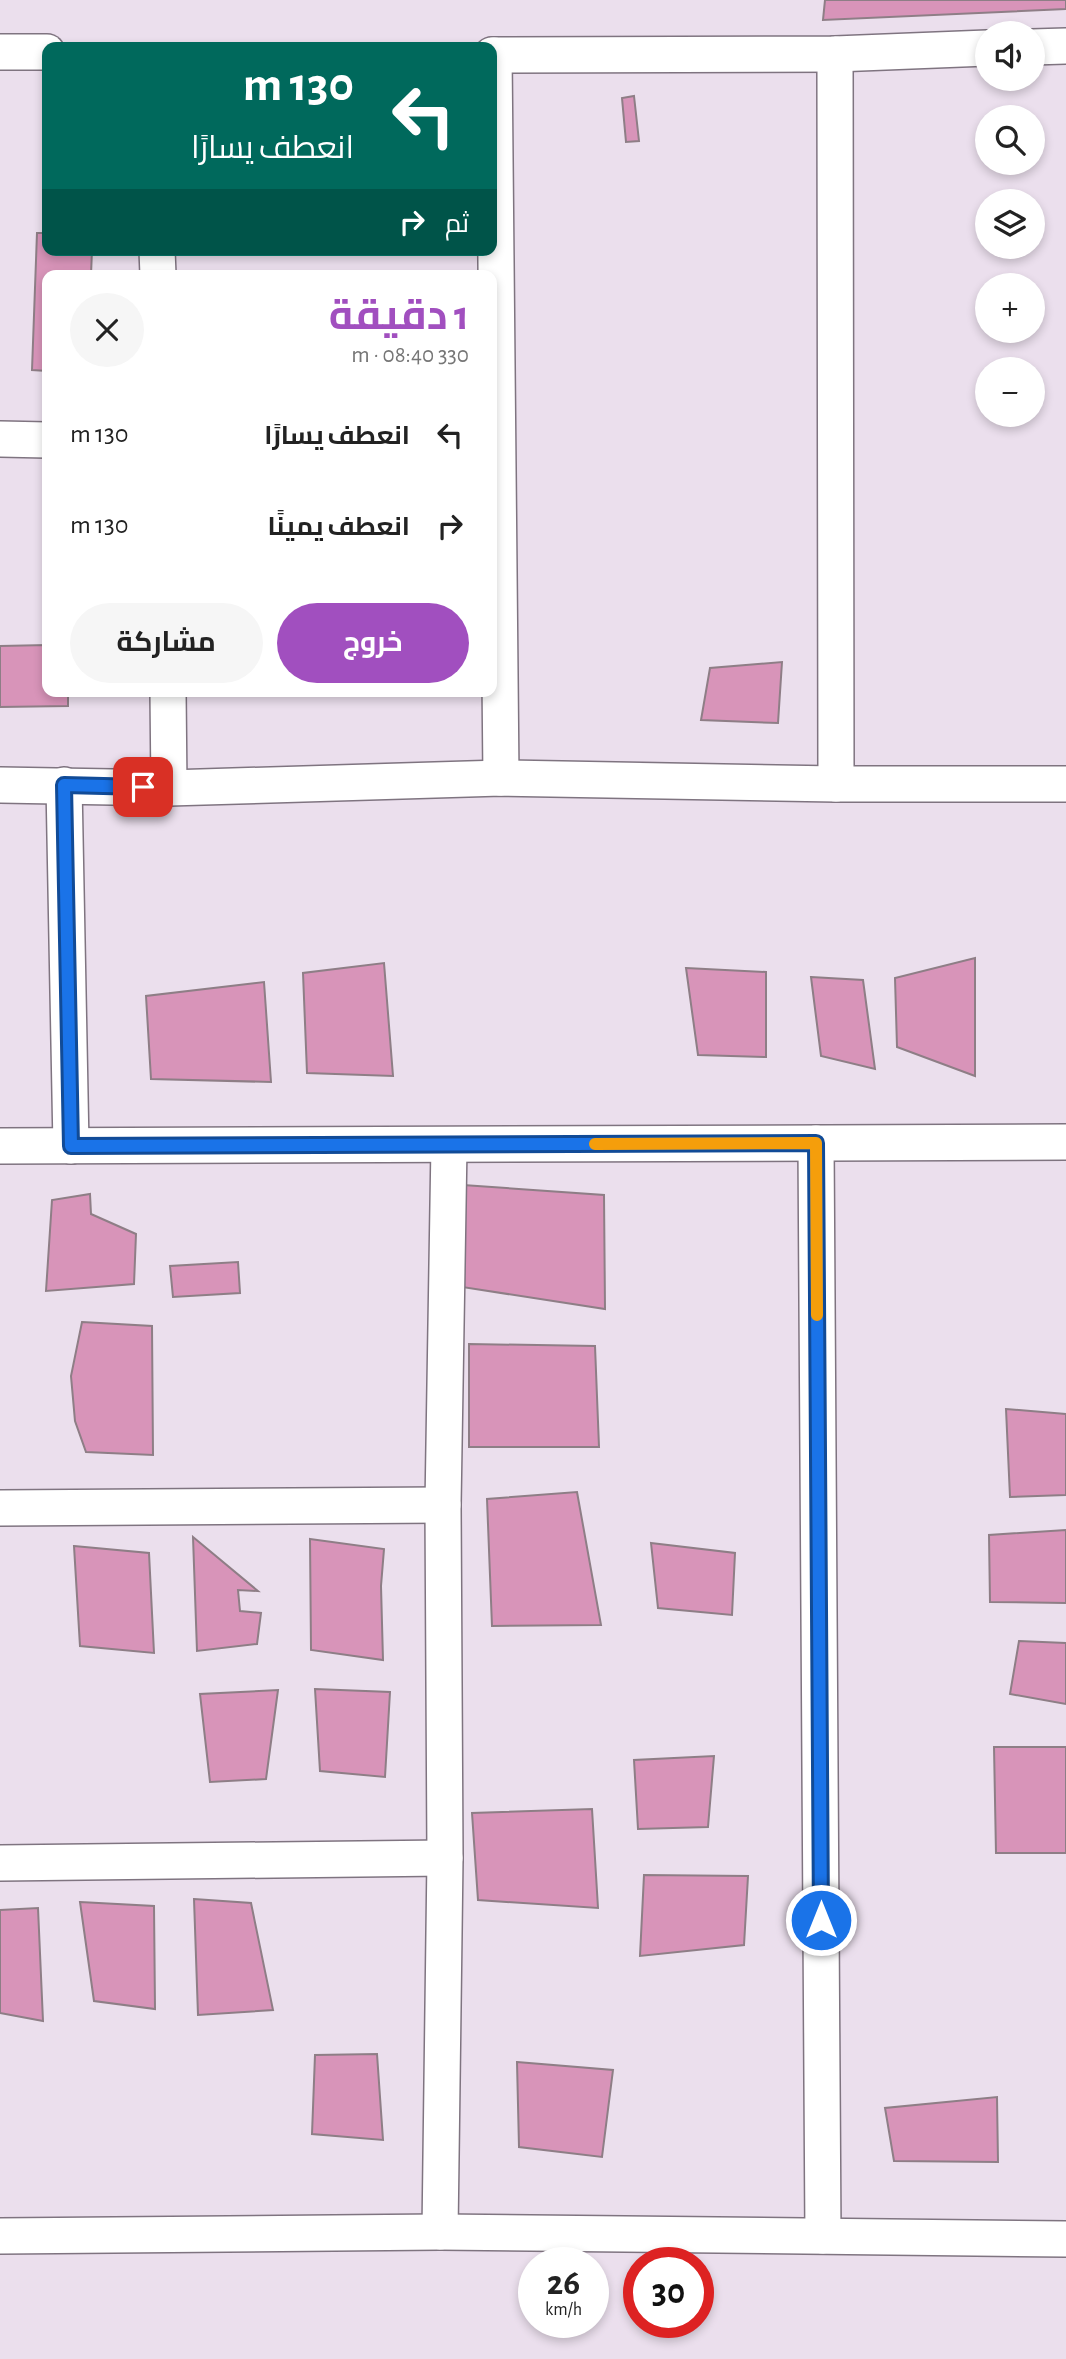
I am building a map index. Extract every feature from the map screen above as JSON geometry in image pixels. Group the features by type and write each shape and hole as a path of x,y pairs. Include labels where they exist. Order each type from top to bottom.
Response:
{"street":[{"path":"1045,47 1066,46"},
{"path":"497,55 835,54 975,48"},
{"path":"0,52 42,52"},
{"path":"835,54 836,784"},
{"path":"497,376 502,778"},
{"path":"0,439 42,440"},
{"path":"168,697 169,788"},
{"path":"0,785 169,788 502,778 1066,785"},
{"path":"64,785 71,1146"},
{"path":"0,1146 1066,1142"},
{"path":"816,1143 823,2236"},
{"path":"439,2232 445,1858 443,1505 449,1144"},
{"path":"0,1508 443,1505"},
{"path":"0,1863 445,1858"},
{"path":"0,2236 439,2232 1066,2239"}],"building":[{"path":"825,0 1066,0 1066,9 823,20"},
{"path":"634,96 639,141 626,142 622,98"},
{"path":"37,233 42,233 42,256 92,256 91,270 42,270 42,371 32,370"},
{"path":"42,645 42,697 68,697 68,706 0,707 0,646"},
{"path":"782,662 778,723 701,720 710,668"},
{"path":"975,958 975,1076 897,1047 895,978"},
{"path":"384,963 393,1076 307,1073 303,973"},
{"path":"686,968 766,972 766,1057 698,1055"},
{"path":"811,977 863,980 875,1069 821,1056"},
{"path":"264,982 271,1082 151,1079 146,996"},
{"path":"463,1185 604,1195 605,1309 462,1287"},
{"path":"90,1194 91,1214 136,1234 134,1284 46,1291 52,1200"},
{"path":"238,1262 240,1293 173,1297 170,1266"},
{"path":"82,1322 152,1326 153,1455 86,1452 75,1421 71,1376"},
{"path":"469,1344 595,1346 599,1447 469,1447"},
{"path":"1006,1409 1066,1414 1066,1495 1010,1497"},
{"path":"577,1492 601,1625 492,1626 487,1499"},
{"path":"1066,1530 1066,1603 990,1602 989,1535"},
{"path":"193,1537 258,1591 238,1590 240,1611 261,1613 257,1644 197,1651"},
{"path":"310,1539 384,1549 381,1586 383,1660 311,1650"},
{"path":"651,1543 735,1553 732,1615 658,1608"},
{"path":"74,1546 149,1553 154,1653 80,1646"},
{"path":"1019,1641 1066,1643 1066,1704 1010,1694"},
{"path":"315,1689 390,1692 385,1777 320,1771"},
{"path":"278,1690 266,1779 210,1782 200,1694"},
{"path":"994,1747 1066,1747 1066,1853 996,1853"},
{"path":"714,1756 708,1827 638,1829 634,1760"},
{"path":"592,1809 598,1908 478,1900 472,1813"},
{"path":"644,1875 748,1876 744,1945 640,1956"},
{"path":"194,1899 251,1903 273,2010 198,2015"},
{"path":"80,1902 154,1906 155,2009 94,2001"},
{"path":"38,1908 43,2021 0,2013 0,1910"},
{"path":"377,2054 383,2140 312,2134 315,2055"},
{"path":"517,2062 613,2070 602,2157 519,2147"},
{"path":"997,2097 998,2162 894,2161 885,2108"}],"slow traffic":[{"path":"595,1144 816,1143 817,1315"}],"route":[{"path":"143,787 64,785 71,1146 816,1143 821,1920"}]}
